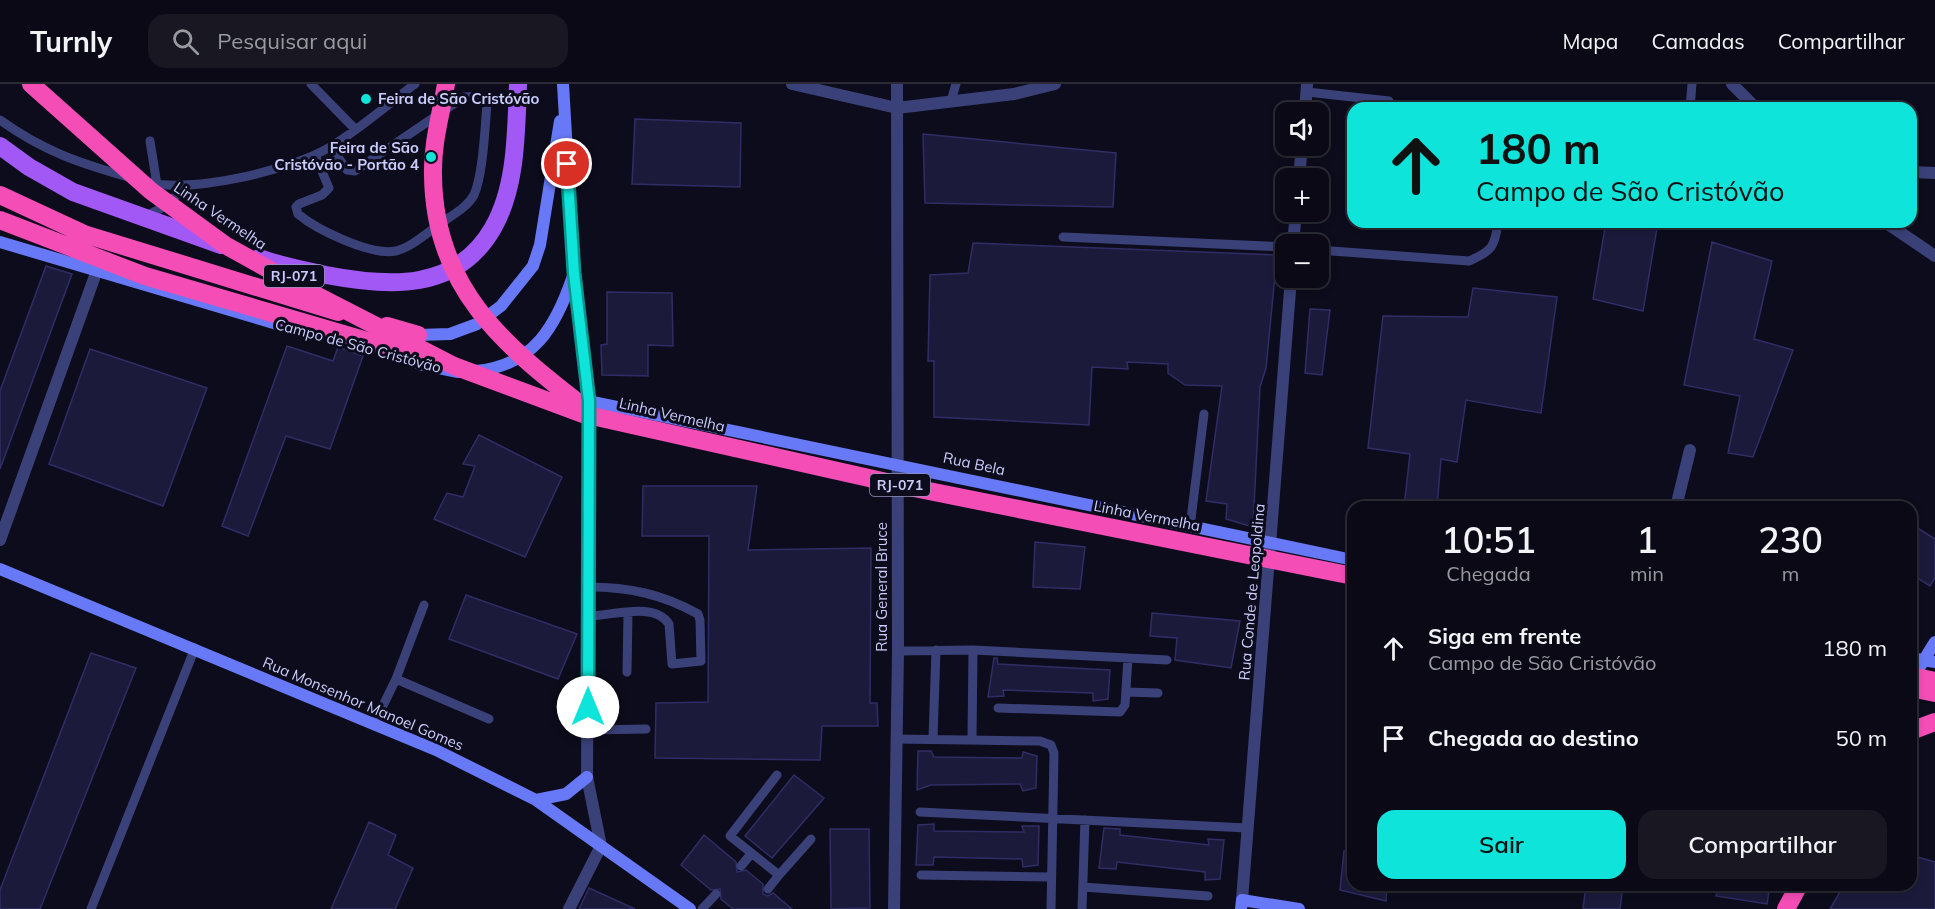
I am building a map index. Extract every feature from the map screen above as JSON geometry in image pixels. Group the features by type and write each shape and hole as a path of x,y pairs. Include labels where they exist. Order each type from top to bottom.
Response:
{"highway":[{"name":"Linha Vermelha","path":"31,84 151,191 225,245 306,290 454,366 583,414 909,487 1347,575"},
{"name":"Linha Vermelha","path":"40,84 156,188 229,239 310,285 458,360 587,404 908,480 1347,566"},
{"path":"446,84 435,142 433,175 437,222 445,252 459,282 497,333 534,368 587,404"},
{"path":"0,195 84,234 418,335"},
{"path":"0,220 145,276 454,366"},
{"path":"1917,677 1935,681"},
{"path":"1917,689 1935,693"},
{"path":"1917,729 1935,722"},
{"path":"1786,909 1796,891"}],"main road":[{"path":"0,146 29,167 73,192 279,266 361,281 404,283 432,279 466,260 479,249 494,226 507,191 516,138 518,84"}],"street":[{"name":"Campo de São Cristóvão","path":"0,242 96,273 432,368 456,372 492,369 515,360 541,340 560,313 574,273 563,84"},
{"path":"792,84 897,108 1014,94 1054,84"},
{"name":"Rua General Bruce","path":"894,909 898,651 897,84"},
{"path":"1732,84 1750,102"},
{"name":"Campo de São Cristóvão","path":"418,335 450,334 477,324 501,306 533,266 540,245 563,99"},
{"path":"1917,172 1935,173"},
{"path":"1894,228 1935,256"},
{"path":"0,540 96,273"},
{"path":"569,909 601,846 587,777 587,404 574,273"},
{"name":"Rua Conde de Leopoldina","path":"1241,904 1272,544 1290,288"},
{"name":"Rua Bela","path":"587,404 896,463 1347,559"},
{"path":"1677,501 1690,450"},
{"name":"Rua Monsenhor Manoel Gomes","path":"0,569 195,648 436,750 536,800 690,909"},
{"path":"1917,675 1930,661 1935,642"},
{"path":"536,800 566,794 587,777"},
{"path":"1778,909 1788,891"},
{"path":"1241,904 1299,909"}],"lane":[{"path":"311,84 356,129"},
{"path":"0,120 23,137 69,160 157,185 189,185 244,176 315,155 356,129 415,84"},
{"path":"951,101 956,84"},
{"path":"1690,102 1692,84"},
{"path":"1307,88 1389,101"},
{"path":"315,155 329,188 322,195 298,204 296,210 302,217 332,235 386,252 409,246 460,210 473,196 485,131 487,104 483,99 472,95 464,97 355,171 347,170 330,147"},
{"path":"150,141 157,185"},
{"path":"142,217 160,209 189,185"},
{"path":"1329,251 1469,261 1488,253 1496,240 1497,228"},
{"path":"1063,237 1275,247"},
{"path":"1191,526 1204,414"},
{"path":"588,587 634,589 698,614 701,661 698,664 672,664 666,619 650,611 588,616"},
{"path":"374,724 396,679 424,605"},
{"path":"627,672 628,613"},
{"path":"91,909 195,648"},
{"path":"933,738 936,650"},
{"path":"898,651 974,650 1167,660"},
{"path":"972,739 974,650"},
{"path":"998,708 1120,712 1125,705 1128,658"},
{"path":"396,679 489,719"},
{"path":"1126,692 1158,693"},
{"path":"588,730 646,729"},
{"path":"896,739 1040,741 1051,745 1054,753 1051,909"},
{"path":"777,775 730,836 779,875"},
{"path":"920,812 1246,828"},
{"path":"1082,909 1085,820"},
{"path":"768,888 811,838"},
{"path":"741,866 751,854"},
{"path":"921,875 1050,877"},
{"path":"1083,887 1208,896"},
{"path":"702,909 716,894"}],"building":[{"path":"635,119 741,123 740,187 632,184"},
{"path":"923,134 1116,153 1113,207 925,203"},
{"path":"1605,228 1657,228 1643,311 1593,299"},
{"path":"1712,242 1772,261 1754,339 1793,350 1753,457 1728,453 1740,396 1684,385"},
{"path":"973,243 1275,255 1266,368 1260,387 1253,527 1226,519 1227,504 1206,501 1222,386 1185,385 1168,373 1168,364 1127,362 1128,369 1092,367 1089,425 934,417 934,361 928,361 930,275 968,273"},
{"path":"46,266 72,274 0,469 0,391"},
{"path":"1473,288 1557,297 1541,413 1466,400 1457,462 1441,459 1438,501 1405,501 1410,454 1368,448 1383,316 1468,317"},
{"path":"607,292 672,293 673,346 648,345 648,376 602,375 601,345 607,344"},
{"path":"1310,309 1330,310 1322,375 1305,373"},
{"path":"287,346 333,361 338,347 363,356 330,449 286,436 248,536 222,526"},
{"path":"90,349 207,388 163,506 49,464"},
{"path":"479,435 562,477 525,557 434,519 447,493 463,497 475,466 463,464"},
{"path":"643,486 757,486 748,550 871,548 870,703 877,703 878,726 822,726 820,760 655,758 656,703 708,702 709,536 642,536"},
{"path":"1917,528 1935,539 1935,578 1930,586 1917,578"},
{"path":"1035,542 1085,547 1080,589 1033,587"},
{"path":"466,595 577,634 558,679 449,639"},
{"path":"1152,613 1240,621 1231,668 1175,660 1177,638 1150,636"},
{"path":"91,653 136,668 40,909 0,909 0,890"},
{"path":"994,658 997,658 998,664 1110,670 1108,699 1093,701 1093,693 1003,690 1004,696 988,697"},
{"path":"918,751 931,751 934,757 1022,758 1023,752 1037,756 1036,788 1023,791 1020,784 931,785 917,790"},
{"path":"794,775 824,798 772,858 745,836"},
{"path":"369,822 396,835 388,855 413,868 395,909 331,909"},
{"path":"934,824 934,831 1024,832 1022,826 1039,826 1038,865 1023,867 1022,859 934,857 933,865 916,865 918,825"},
{"path":"1104,828 1120,829 1120,835 1209,845 1208,839 1224,840 1220,879 1205,880 1205,872 1117,862 1116,869 1099,868"},
{"path":"830,829 869,829 870,908 831,909"},
{"path":"704,835 736,862 737,872 746,870 763,884 763,894 768,896 773,893 792,909 733,909 721,899 720,889 711,890 681,865"},
{"path":"1344,851 1347,851 1347,891 1387,891 1386,901 1340,890"},
{"path":"1917,857 1935,862 1935,909 1830,909 1840,891 1917,891"},
{"path":"589,888 635,909 579,909"},
{"path":"1585,891 1622,891 1620,909 1583,909"},
{"path":"1717,891 1769,891 1767,904 1716,896"}],"place":[{"name":"Feira de São Cristóvão","path":"366,99"},
{"name":"Feira de São Cristóvão - Portão 4","path":"431,157"}],"route":[{"path":"567,164 574,273 589,401 588,707"}]}
